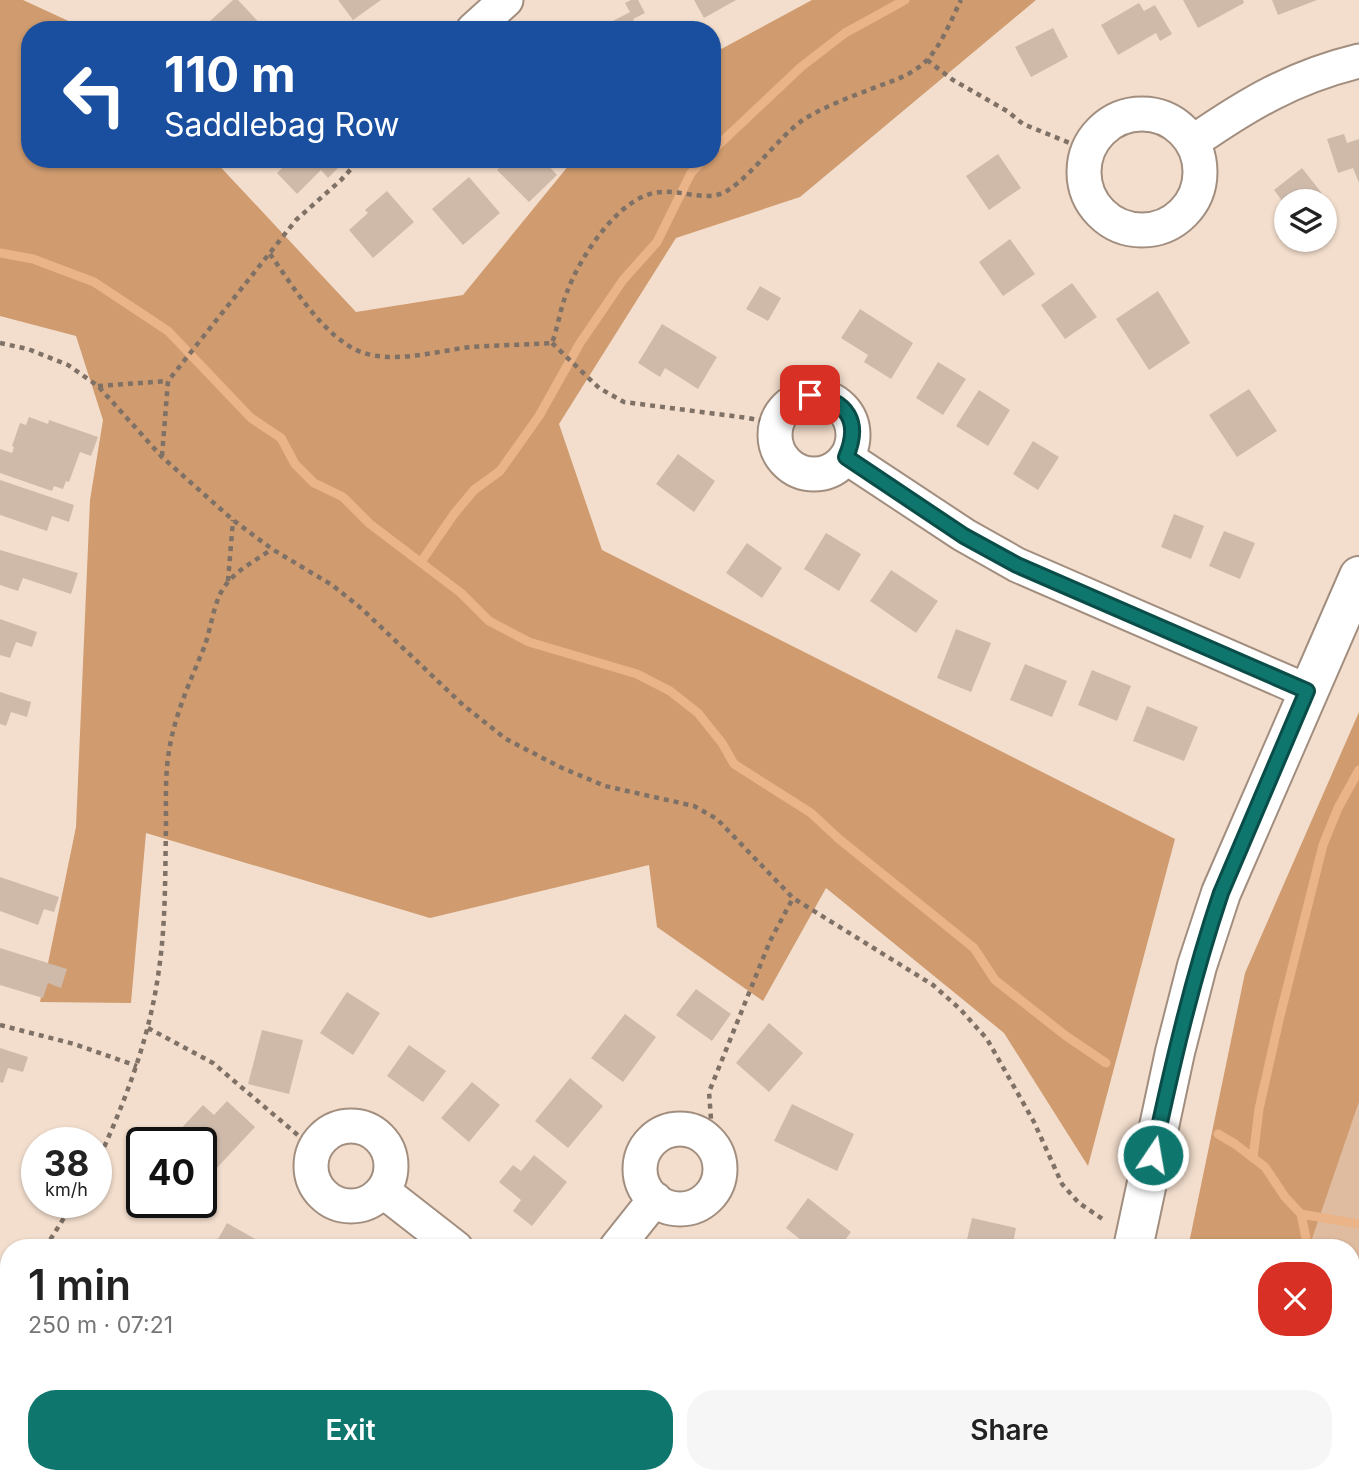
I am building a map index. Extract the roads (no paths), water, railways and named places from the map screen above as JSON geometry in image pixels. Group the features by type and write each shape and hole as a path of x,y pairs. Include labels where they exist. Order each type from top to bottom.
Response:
{"street":[{"path":"483,21 506,0"},
{"path":"1193,142 1235,113 1285,85 1359,61"},
{"path":"1132,113 1154,114 1177,124 1193,142 1200,169 1198,190 1189,207 1177,219 1158,229 1142,231 1123,228 1105,218 1092,203 1083,177 1087,150 1099,131 1114,120 1132,113"},
{"path":"810,395 827,397 843,408 851,422 853,441 846,457 837,467 826,472 811,474 795,469 781,456 775,440 776,425 784,409 795,399 810,395"},
{"path":"846,457 964,536 1017,565 1307,691"},
{"path":"1135,1239 1175,1052 1197,966 1221,893 1359,576"},
{"path":"346,1126 361,1126 375,1133 386,1144 390,1155 391,1173 383,1191 369,1203 357,1206 341,1205 326,1198 317,1187 312,1173 312,1159 317,1145 330,1131 346,1126"},
{"path":"680,1129 694,1131 705,1138 719,1159 718,1183 711,1194 690,1207 677,1209 654,1199 641,1176 641,1162 646,1149 655,1138 666,1131 680,1129"},
{"path":"383,1191 444,1239"},
{"path":"624,1239 654,1199"}],"waterway":[{"path":"721,143 801,67 845,33 905,0"},
{"path":"421,562 454,514 474,490 500,471 539,416 580,343 623,280 657,242 696,168"},
{"path":"0,253 33,259 94,282 168,331 251,418 281,438 295,464 314,483 343,497 370,524 461,593 489,621 529,642 637,674 670,691 698,713 722,743 734,764 811,813 839,839 974,948 995,980 1066,1036 1106,1063"},
{"path":"1253,1158 1259,1109 1323,845 1338,808 1359,770"},
{"path":"1218,1134 1265,1167 1285,1197 1301,1214 1306,1239"},
{"path":"1301,1214 1359,1224"}]}
